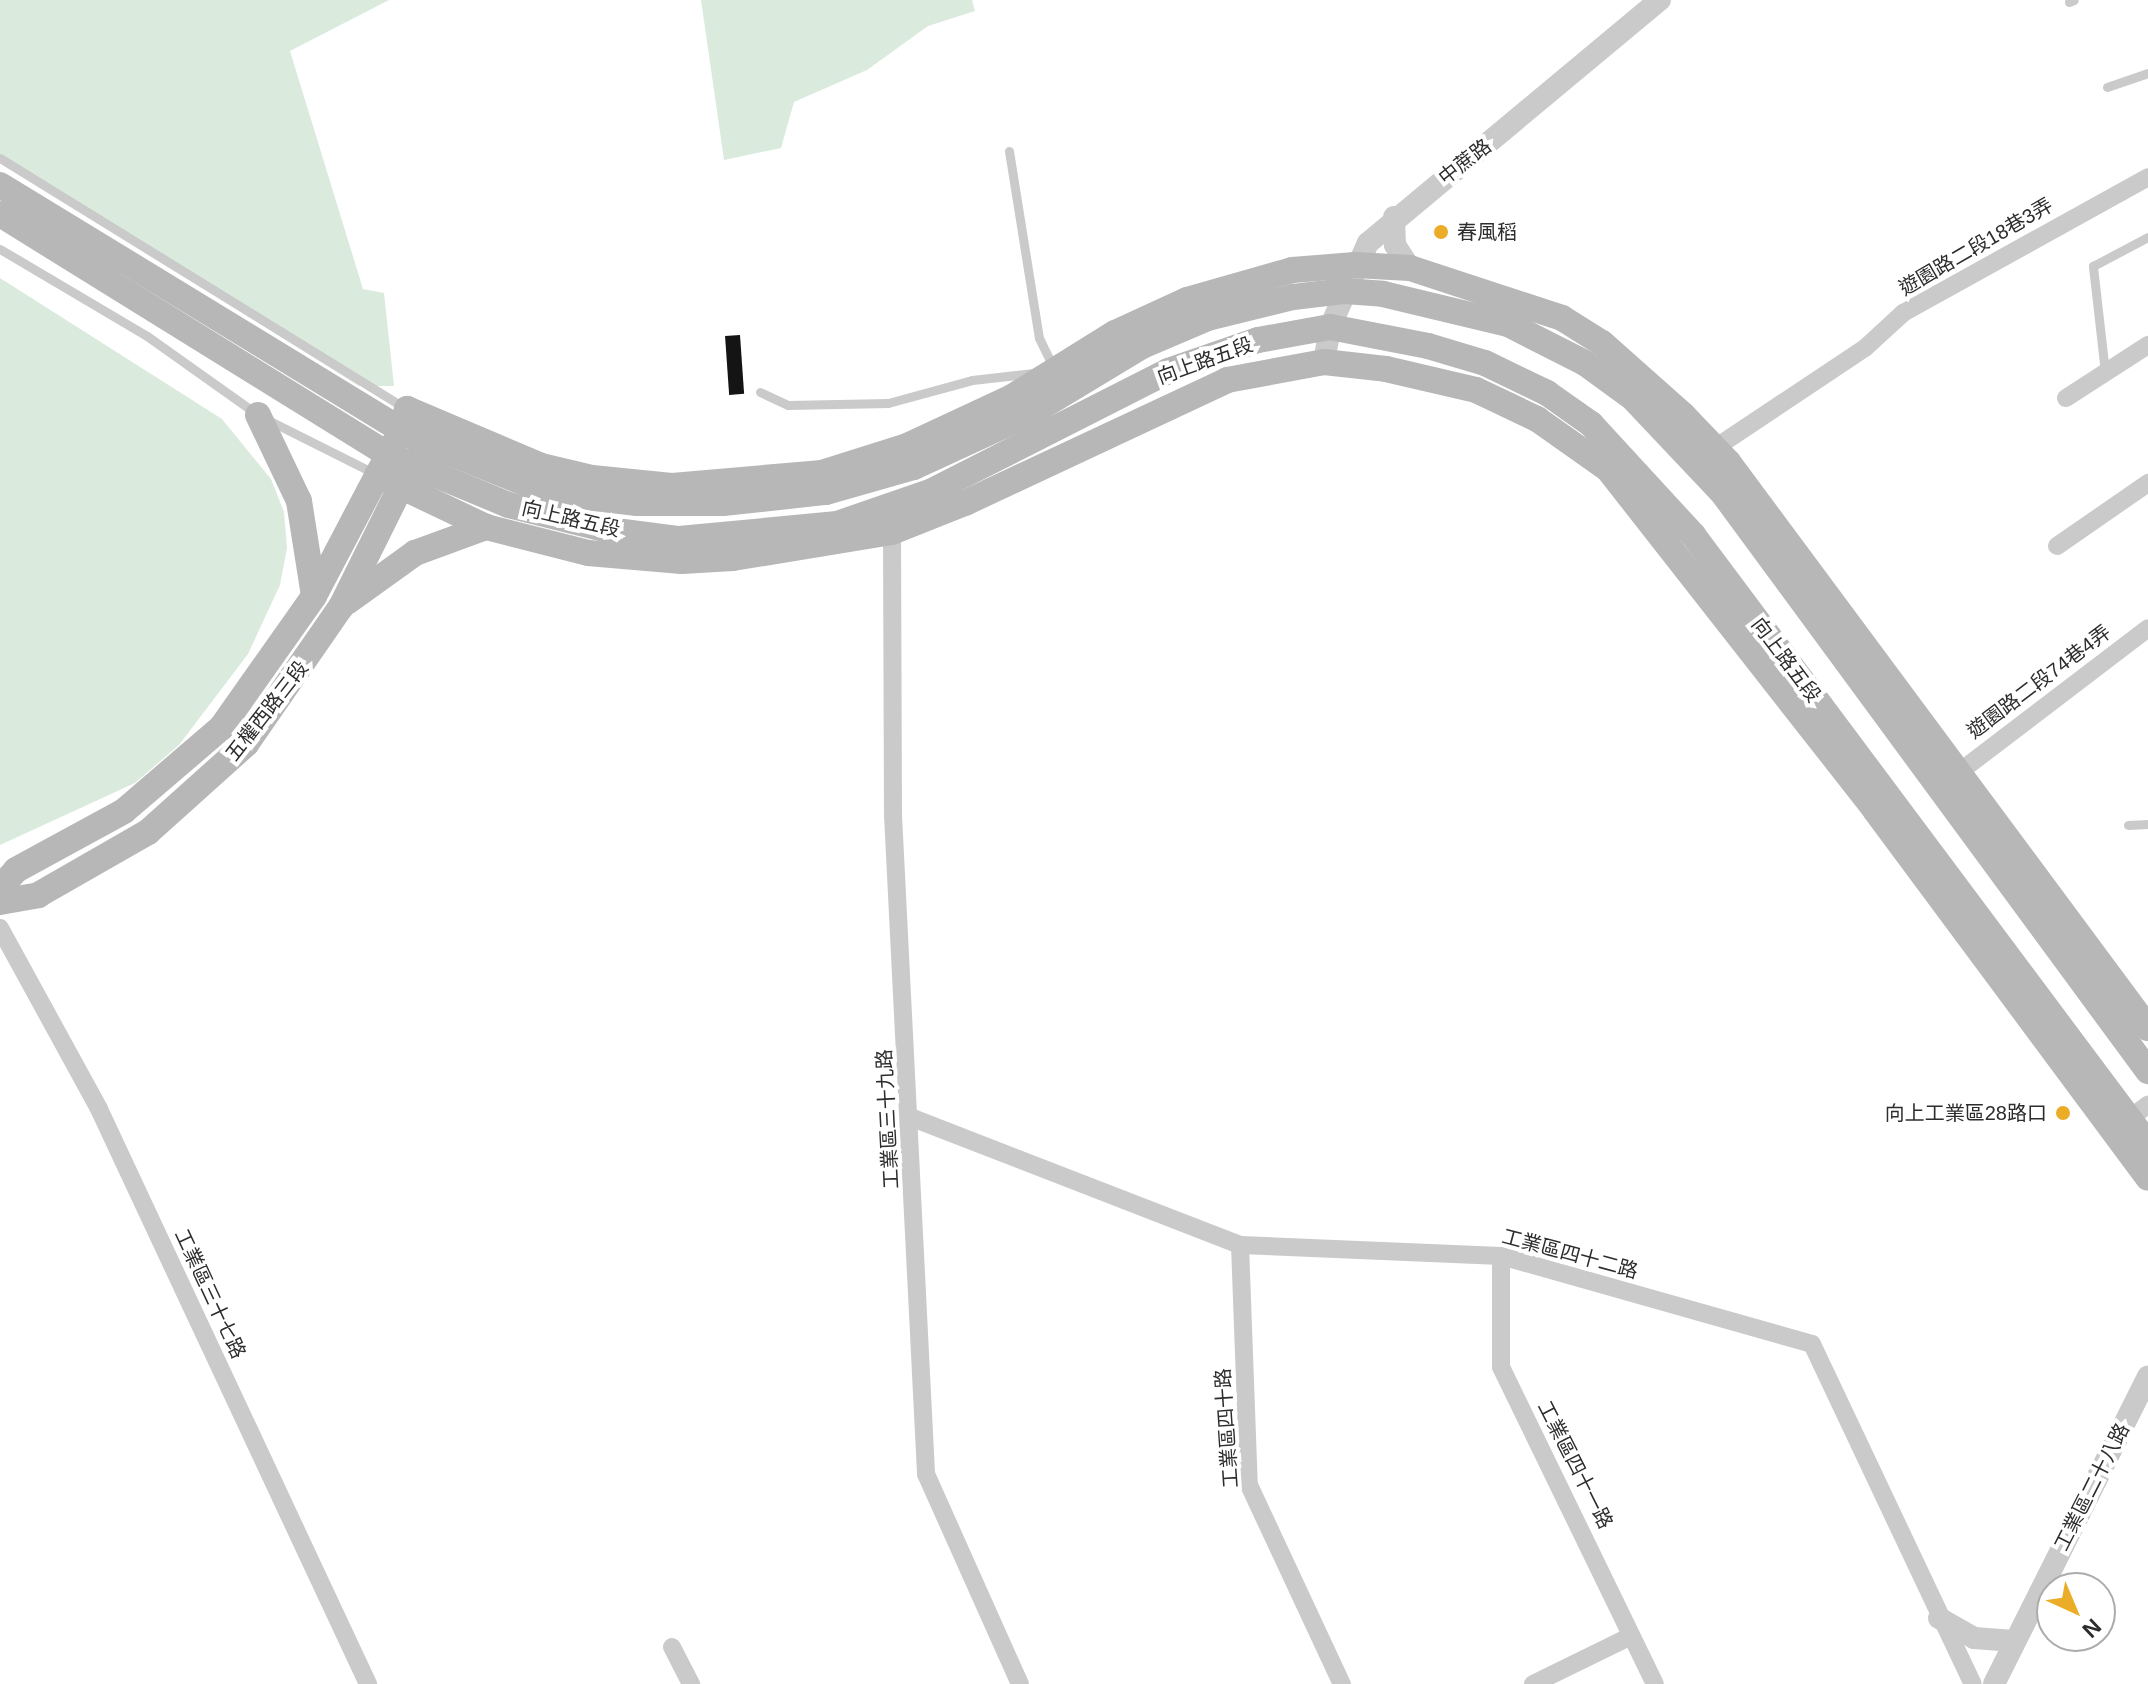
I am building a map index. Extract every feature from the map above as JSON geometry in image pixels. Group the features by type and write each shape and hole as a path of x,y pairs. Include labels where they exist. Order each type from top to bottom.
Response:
{"main road":[{"name":"向上路五段","path":"0,185 509,505 608,530 679,539 837,524 984,469 1168,371 1258,340 1330,327 1428,346 1485,363 1547,393 1627,458 1693,535 2148,1144"},
{"name":"向上路五段","path":"0,214 405,442 550,493 637,503 723,503 826,492 914,467 1031,413 1142,346 1208,318 1344,291 1383,294 1508,324 1585,363 1663,426 1722,492 2148,1071"},
{"name":"向上路五段","path":"405,442 592,478 672,486 722,485 822,473 907,446 1055,370 1115,333 1187,300 1272,273 1355,265 1410,268 1562,318 1643,377 1715,448 2148,1028"},
{"name":"向上路五段","path":"400,490 486,527 588,553 682,561 733,558 892,532 965,503 1227,380 1324,362 1476,390 1537,419 1608,469 1837,761 2130,1118 2148,1178"},
{"path":"258,415 299,501 314,596"},
{"name":"五權西路三段","path":"0,902 38,895 148,832 190,799 246,744 341,607 400,490 405,442"},
{"name":"五權西路三段","path":"0,888 16,870 124,811 172,775 221,728 314,596 405,442"},
{"path":"341,607 415,553 486,527"}],"street":[{"name":"中蔗路","path":"1324,362 1330,327 1355,265 1394,217 1660,0"},
{"name":"遊園路二段18巷3弄","path":"1715,448 1865,348 1903,313 2148,177"},
{"path":"1394,217 1395,245 1410,268"},
{"path":"2066,398 2148,345"},
{"path":"2057,546 2148,483"},
{"name":"工業區三十九路","path":"892,532 893,815 926,1474 1020,1684"},
{"name":"遊園路二段74巷4弄","path":"1958,773 2148,628"},
{"name":"工業區三十七路","path":"0,928 99,1109 368,1684"},
{"name":"工業區四十二路","path":"910,1117 1240,1245 1501,1256 1812,1344 1939,1618 1973,1684"},
{"name":"工業區四十路","path":"1240,1245 1249,1485 1342,1684"},
{"name":"工業區四十一路","path":"1501,1256 1501,1367 1655,1684"},
{"name":"工業區二十八路","path":"1994,1684 2148,1376"},
{"path":"1939,1618 1974,1638 2014,1641"},
{"path":"1533,1684 1631,1636"},
{"path":"672,1647 691,1684"}],"lane":[{"path":"2107,87 2148,73"},
{"path":"760,392 788,405 888,403 972,380 1055,370 1039,338 1009,151"},
{"name":"向上路五段","path":"0,158 405,442"},
{"path":"2105,372 2093,266 2148,237"},
{"name":"向上路五段","path":"0,249 147,336 258,415 405,442"},
{"path":"2128,825 2148,824"}],"green space":[{"path":"0,0 389,0 290,51 363,289 384,293 394,386 359,386 0,161"},
{"path":"701,0 972,0 975,11 928,26 867,70 794,102 781,148 724,160"},
{"path":"0,278 222,419 271,479 284,512 287,548 280,585 248,654 179,745 135,783 0,845"}],"building":[{"path":"740,335 744,394 729,395 725,336"}],"place":[{"name":"春風稻","path":"1441,232"},
{"name":"向上工業區28路口","path":"2063,1113"}]}
